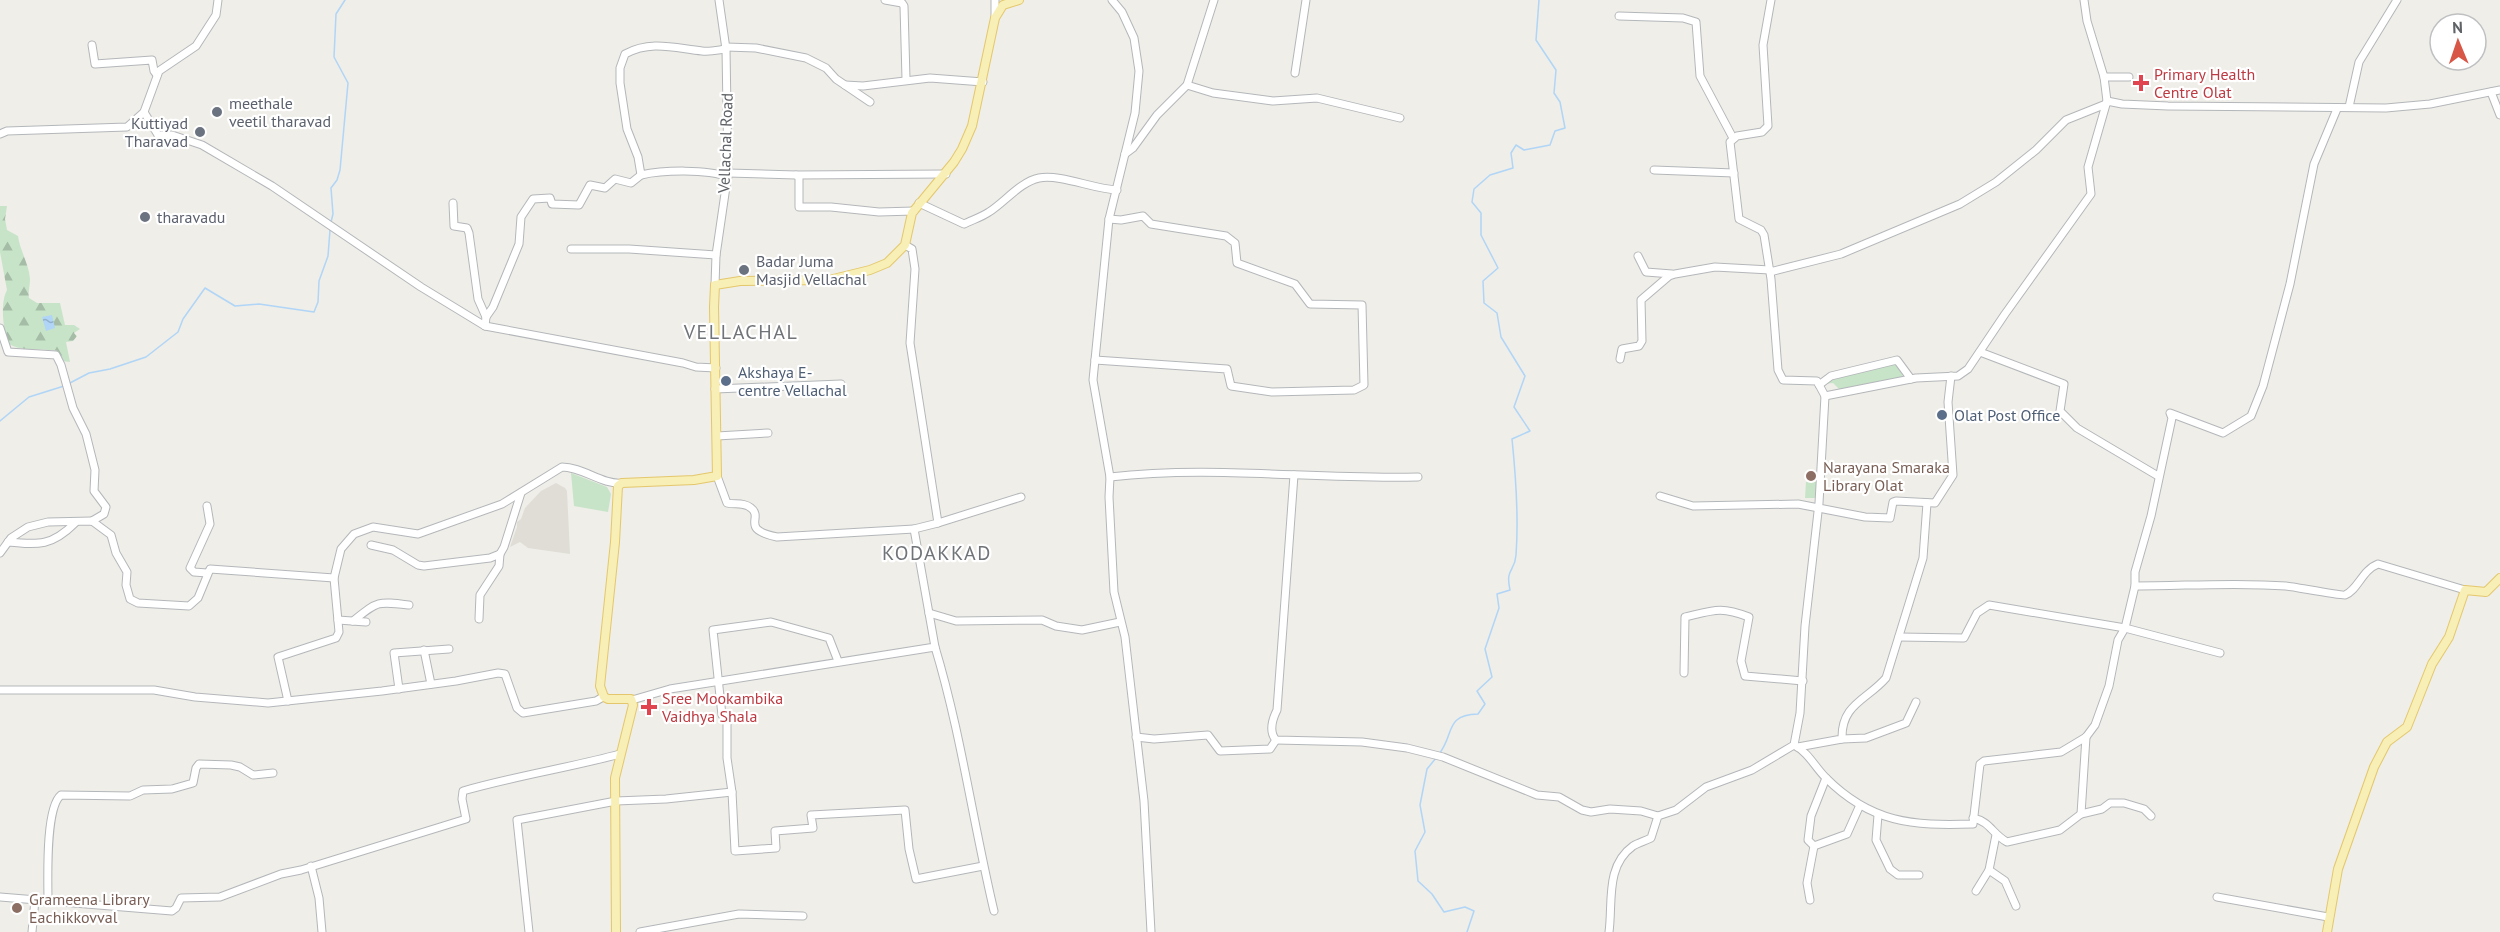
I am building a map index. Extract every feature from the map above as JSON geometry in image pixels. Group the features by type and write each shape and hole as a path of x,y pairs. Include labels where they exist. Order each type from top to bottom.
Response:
{"main road":[{"path":"616,932 615,778 632,713 632,700 603,697 600,686 615,542 618,486 622,483 694,480 717,476 715,285 740,281 829,280 870,270 887,262 905,245 907,232 917,207 946,174 966,141 983,82 995,18 1003,5 1018,0"},
{"path":"2327,932 2338,869 2374,767 2387,742 2407,727 2432,664 2449,637 2464,590 2486,592 2500,578"}],"street":[{"path":"0,134 7,131 127,127 144,112 159,72 196,46 216,15 218,0"},
{"name":"Vellachal Road","path":"715,285 716,255 728,175 726,48 719,0"},
{"path":"885,0 902,3 904,6 906,80"},
{"path":"995,0 995,18"},
{"path":"1112,0 1122,12 1134,38 1139,71 1135,113 1109,219 1093,380 1110,477 1113,574 1120,622 1125,637 1144,801 1151,932"},
{"path":"1125,154 1157,115 1187,85 1215,0"},
{"path":"1295,73 1306,0"},
{"path":"1771,0 1763,45 1768,126 1762,132 1733,138 1730,142 1739,219 1763,232 1770,271 1780,378 1791,381 1813,380 1825,396 1818,508 1804,626 1803,681 1796,746"},
{"path":"1825,396 1911,379 1958,376 1968,369 2091,194 2088,167 2106,103 2104,77 2087,21 2084,0"},
{"path":"2349,107 2359,62 2397,0"},
{"path":"1619,15 1683,18 1696,22 1700,76 1733,138"},
{"path":"641,175 638,157 627,129 620,83 620,68 625,54 636,48 663,44 704,51 756,48 806,58 826,68 845,85 870,102"},
{"path":"92,45 95,64 153,60 154,71 157,75"},
{"path":"2104,77 2129,77"},
{"path":"845,85 863,86 906,80 951,78 983,82"},
{"path":"1187,85 1213,93 1273,101 1317,98 1400,118"},
{"path":"1620,359 1622,349 1639,346 1642,341 1641,300 1669,276 1715,267 1770,271 1840,254 1960,204 1996,182 2036,150 2066,120 2106,103 2168,106 2386,108 2430,104 2500,90"},
{"path":"2491,92 2500,115"},
{"path":"1796,746 1809,755 1826,778 1870,812 1906,823 1973,824 1980,764 2001,758 2061,752 2086,737 2095,724 2109,686 2118,640 2125,628 2135,586 2135,572 2151,516 2172,418 2170,413 2223,433 2251,416 2273,352 2314,164 2337,109"},
{"path":"144,112 158,135 172,135 202,145 272,186 421,287 485,326 696,367 716,368"},
{"path":"1654,170 1734,173"},
{"path":"485,326 486,317 493,307 519,244 521,217 533,199 550,198 552,204 579,205 590,185 605,188 615,179 631,183 641,175 700,172 728,175 946,174"},
{"path":"796,175 799,177 799,207 831,207 879,212 917,207 964,224 989,213 1023,185 1039,178 1057,178 1101,189 1117,190"},
{"path":"453,203 454,226 467,228 469,233 478,299 486,317"},
{"path":"1095,360 1151,366 1227,369 1231,386 1256,392 1353,390 1364,385 1362,305 1310,304 1295,284 1237,263 1235,243 1226,236 1151,224 1143,216 1121,220 1109,219"},
{"path":"905,245 912,249 915,269 910,343 938,523"},
{"path":"572,249 629,249 716,255"},
{"path":"1638,256 1646,272 1675,274"},
{"path":"0,328 8,352 56,355 73,408 86,434 95,470 94,491 106,507 104,514 92,521 48,522 28,527 8,542 0,553"},
{"path":"1980,352 2064,384 2060,411 2077,428 2158,476"},
{"path":"1819,385 1831,376 1897,360 1911,379"},
{"path":"1660,496 1693,506 1798,504 1886,519 1890,518 1891,508 1896,501 1935,503 1953,475 1948,402 1951,376"},
{"path":"715,389 841,384"},
{"path":"717,436 768,433"},
{"path":"288,701 278,657 281,654 336,638 339,632 334,578 341,549 354,534 373,527 418,534 502,504 562,467 571,467 613,483 622,483"},
{"path":"1110,477 1141,473 1230,472 1377,479 1418,477"},
{"path":"1294,475 1276,710 1272,727 1272,736 1276,740 1379,743 1437,756 1537,795 1559,796 1582,810 1591,812 1610,809 1641,811 1658,816 1676,810 1706,787 1752,770 1796,746 1866,738 1906,723 1916,702"},
{"path":"717,476 727,503 744,504 751,508 754,512 755,527 760,534 777,537 914,529 1021,497"},
{"path":"479,619 480,596 501,561 500,554 521,493"},
{"path":"1842,739 1841,725 1853,705 1878,688 1886,678 1923,558 1927,503"},
{"path":"207,506 210,524 190,568 194,572 207,573"},
{"path":"92,521 111,535 116,553 127,572 126,585 130,599 138,603 189,606 198,598 210,569 334,578"},
{"path":"8,542 44,543 60,538 75,523"},
{"path":"914,529 935,647 951,701 994,911"},
{"path":"371,545 393,550 418,565 424,566 483,561 500,554"},
{"path":"2135,586 2271,585 2309,588 2346,595 2364,573 2378,564 2464,590"},
{"path":"353,621 370,608 383,602 409,605"},
{"path":"1899,638 1964,638 1977,613 1989,605 2125,628 2220,653"},
{"path":"1684,673 1685,616 1716,609 1728,609 1749,617 1741,661 1746,676 1803,681"},
{"path":"929,613 956,621 1042,620 1056,626 1082,630 1120,622"},
{"path":"338,621 366,622"},
{"path":"838,662 829,638 804,630 771,622 714,630 717,682 722,714 727,719 726,747 732,792 735,851 776,848 775,831 813,828 811,815 905,810 909,849 916,879 983,866"},
{"path":"632,700 670,689 935,647"},
{"path":"399,689 394,653 449,649"},
{"path":"424,650 430,684"},
{"path":"0,690 154,690 195,697 268,703 399,689 498,673 506,674 517,708 523,713 597,701 603,697"},
{"path":"1136,737 1154,739 1208,735 1220,751 1228,752 1270,749 1276,740"},
{"path":"2081,814 2086,737"},
{"path":"0,897 172,911 177,909 181,898 220,897 281,874 466,819 462,799 463,791 525,774 567,768 620,754"},
{"path":"48,902 49,842 57,799 61,795 130,796 142,790 180,788 193,783 199,764 231,765 253,774 273,773"},
{"path":"1814,846 1808,840 1811,816 1826,778"},
{"path":"529,932 517,820 616,801 666,799 732,792"},
{"path":"1973,818 1984,820 1996,835 2007,842 2060,830 2081,814 2102,809 2110,803 2124,803 2144,809 2151,816"},
{"path":"1814,846 1847,834 1860,805"},
{"path":"1878,815 1876,840 1890,869 1898,875 1919,875"},
{"path":"1609,932 1614,873 1622,859 1634,846 1651,838 1658,816"},
{"path":"1976,891 1989,870 1996,835"},
{"path":"1810,900 1807,883 1814,846"},
{"path":"310,866 319,898 322,932"},
{"path":"1989,870 2005,882 2016,906"},
{"path":"2217,897 2328,917"},
{"path":"32,932 35,900"},
{"path":"640,932 739,914 803,916"}],"shaded area":[{"path":"556,483 567,491 570,554 528,548 520,542 510,547 517,522 521,519 525,508 541,491"}],"green space":[{"path":"0,206 7,206 5,219 7,230 18,236 29,273 29,298 37,303 60,303 65,325 74,325 80,329 74,333 77,336 73,341 66,342 70,362 62,361 58,351 18,348 8,343 3,316 7,290 0,252"},
{"path":"1894,363 1903,375 1901,378 1841,391 1833,383 1823,384 1832,378"},
{"path":"571,473 607,487 611,494 608,512 574,506"},
{"path":"1806,482 1816,482 1816,498 1805,498"}],"water":[{"path":"52,315 55,328 46,331 42,317"}],"waterway":[{"path":"331,222 333,214 331,188 340,170 348,83 334,57 336,14 345,0"},
{"path":"1439,754 1455,722 1467,715 1478,714 1485,704 1477,691 1492,677 1485,649 1499,608 1497,594 1510,590 1509,574 1516,555 1517,497 1512,439 1530,431 1514,407 1525,376 1501,337 1497,313 1484,303 1483,281 1498,268 1481,235 1481,213 1472,202 1474,189 1490,175 1513,168 1511,153 1516,145 1524,150 1550,145 1555,131 1565,128 1560,102 1554,93 1556,70 1536,40 1539,0"},
{"path":"68,384 89,373 110,369 146,357 178,332 183,319 205,288 235,306 259,304 314,312 318,302 319,281 328,256 330,230"},
{"path":"0,421 29,397 64,386"},
{"path":"1436,758 1427,769 1420,805 1425,832 1415,851 1418,881 1432,894 1444,912 1465,907 1474,911 1467,932"}],"place":[{"name":"Primary Health Centre Olat","path":"2141,83"},
{"name":"meethale veetil tharavad","path":"217,112"},
{"name":"Kuttiyad Tharavad","path":"200,132"},
{"name":"tharavadu","path":"145,217"},
{"name":"Badar Juma Masjid Vellachal","path":"744,270"},
{"name":"Akshaya E- centre Vellachal","path":"726,381"},
{"name":"Olat Post Office","path":"1942,415"},
{"name":"Narayana Smaraka Library Olat","path":"1811,476"},
{"name":"Sree Mookambika Vaidhya Shala","path":"649,707"},
{"name":"Grameena Library Eachikkovval","path":"17,908"}],"district":[{"name":"VELLACHAL","path":"741,332"},
{"name":"KODAKKAD","path":"937,553"}]}
